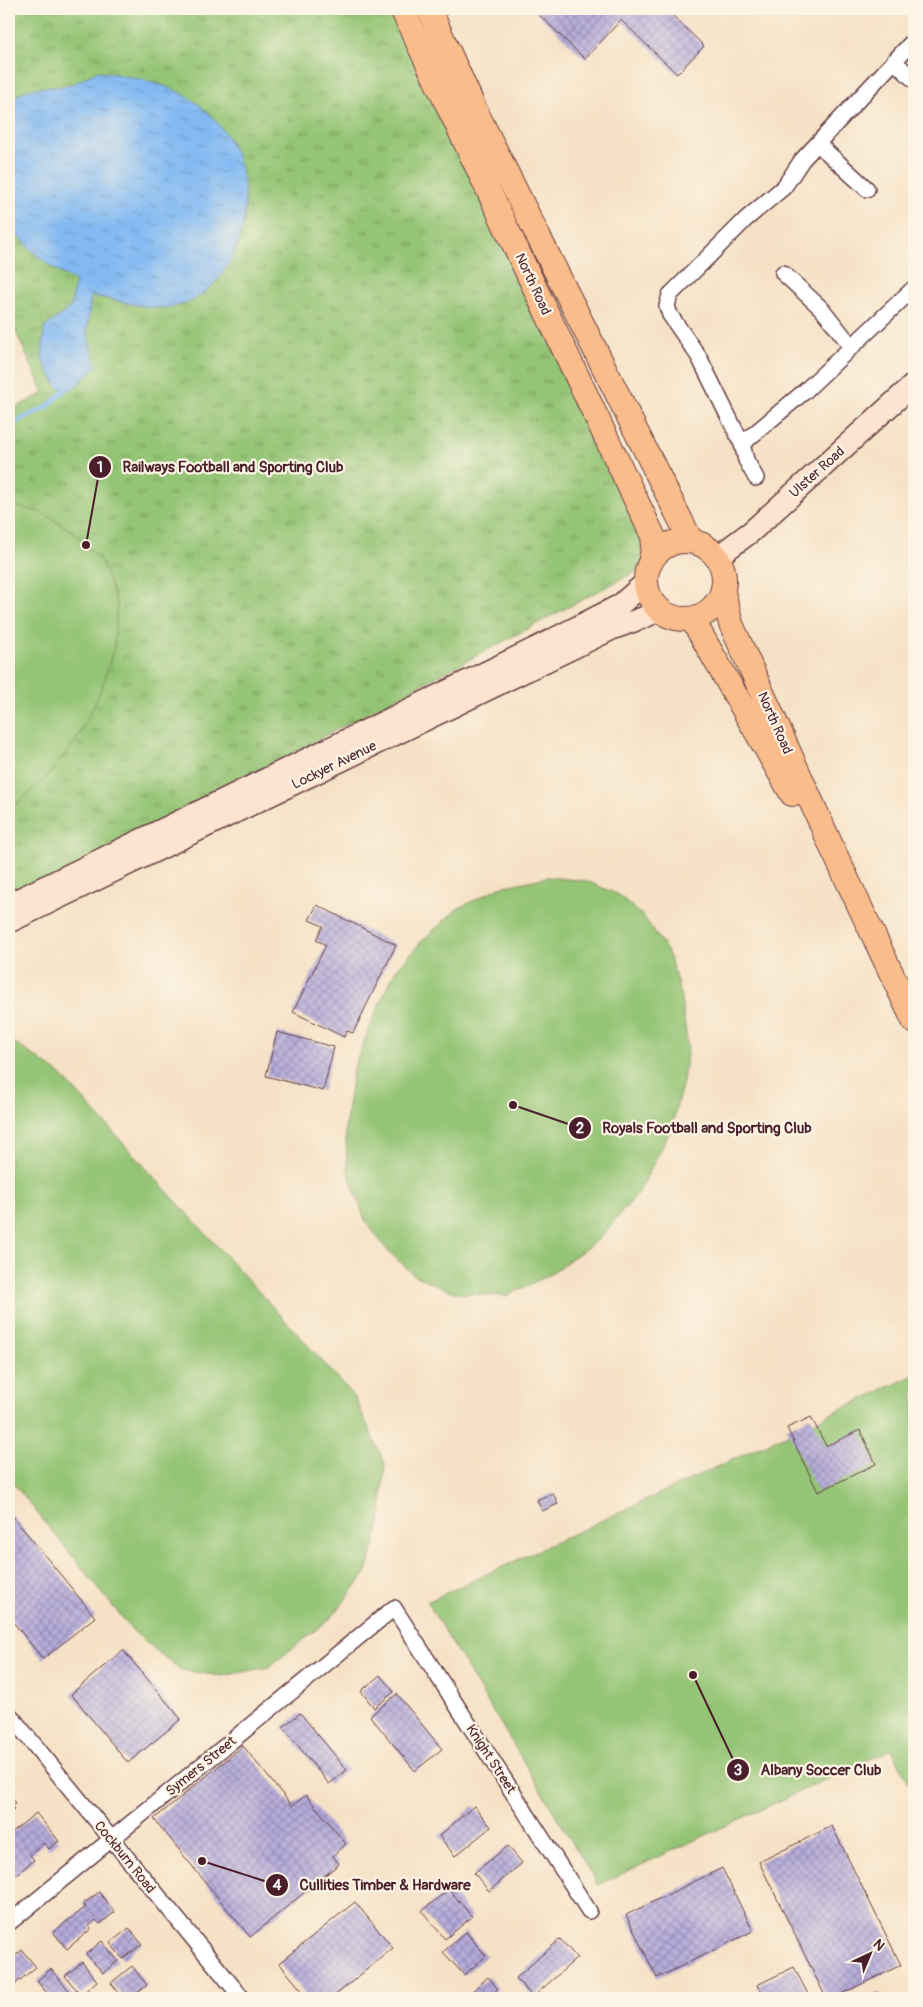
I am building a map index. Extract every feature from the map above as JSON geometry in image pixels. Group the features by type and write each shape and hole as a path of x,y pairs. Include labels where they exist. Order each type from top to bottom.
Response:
{"main road":[{"name":"North Road","path":"402,9 654,538 648,572"},
{"name":"North Road","path":"429,9 475,110 691,541"},
{"name":"Ulster Road","path":"717,557 752,530 914,384"},
{"path":"691,541 706,547 717,557 724,574 723,592 711,610 692,619 681,619 660,609 653,602 648,572 656,554 672,543 691,541"},
{"name":"Lockyer Avenue","path":"9,904 540,646 620,605 648,572"},
{"name":"North Road","path":"723,592 731,624 834,852 914,1021"},
{"name":"Lockyer Avenue","path":"9,922 612,629 660,609"},
{"name":"North Road","path":"692,619 797,802 834,852"}],"street":[{"path":"756,478 746,460 742,444 699,357 670,315 667,306 670,295 746,219 784,186 802,160 914,40"},
{"path":"894,62 914,80"},
{"path":"818,144 867,189"},
{"path":"783,273 822,310 852,347"},
{"path":"742,444 852,347 914,288"},
{"name":"Symers Street","path":"9,1923 394,1608"},
{"name":"Knight Street","path":"394,1608 589,1910"},
{"name":"Cockburn Road","path":"9,1714 242,1998"}],"green space":[{"path":"9,9 392,9 633,518 642,545 644,567 9,903 9,411 44,393 9,317"},
{"path":"9,504 42,513 74,532 102,563 117,604 114,647 101,690 78,738 44,780 9,810"},
{"path":"548,877 587,881 619,895 644,917 668,952 680,992 688,1047 683,1081 671,1129 639,1192 599,1239 547,1276 506,1296 456,1293 414,1275 387,1250 365,1220 348,1172 345,1129 353,1070 374,1016 395,971 423,940 457,909 500,887"},
{"path":"9,1039 60,1074 354,1396 385,1464 380,1524 367,1572 331,1618 269,1667 222,1676 180,1670 133,1631 9,1478"},
{"path":"914,1375 914,1794 892,1749 598,1885 427,1602"}],"water":[{"path":"99,71 164,86 188,97 199,105 216,121 229,140 238,161 244,183 245,206 242,229 235,251 224,271 209,289 198,297 176,306 154,307 91,296 87,332 97,366 72,390 58,388 42,360 44,328 71,307 75,281 30,249 10,223 8,186 9,104 25,91 65,86"}],"building":[{"path":"533,9 666,9 704,46 677,74 621,20 585,59"},
{"path":"317,905 396,945 353,1033 347,1031 344,1037 293,1012 326,945 316,940 323,926 309,920"},
{"path":"277,1032 334,1047 323,1091 266,1076"},
{"path":"811,1417 826,1446 860,1430 876,1464 818,1492 787,1428"},
{"path":"553,1493 558,1504 542,1511 537,1500"},
{"path":"10,1513 95,1617 43,1659 9,1617"},
{"path":"123,1650 181,1719 128,1763 71,1694"},
{"path":"380,1675 394,1692 374,1708 361,1691"},
{"path":"397,1694 442,1749 415,1771 370,1716"},
{"path":"300,1713 347,1770 329,1784 283,1727"},
{"path":"243,1746 292,1806 306,1795 346,1844 333,1856 339,1864 250,1937 154,1819"},
{"path":"9,1794 16,1803 11,1806 14,1809 9,1813"},
{"path":"474,1806 491,1827 455,1856 439,1836"},
{"path":"36,1813 59,1841 49,1849 44,1843 30,1855 34,1860 9,1881 9,1830 11,1833"},
{"path":"832,1826 901,1965 833,1998 826,1998 759,1862"},
{"path":"508,1846 522,1863 489,1891 474,1873"},
{"path":"722,1868 753,1931 657,1978 626,1915"},
{"path":"449,1889 472,1917 445,1939 422,1911"},
{"path":"99,1892 115,1912 100,1924 96,1920 89,1926 91,1929 67,1949 53,1932 86,1907 83,1904"},
{"path":"355,1902 393,1948 332,1998 308,1998 279,1963"},
{"path":"129,1928 142,1944 123,1959 110,1943"},
{"path":"466,1932 486,1956 464,1975 443,1952"},
{"path":"560,1939 577,1958 533,1997 516,1978"},
{"path":"102,1941 118,1961 103,1973 86,1954"},
{"path":"22,1950 36,1967 9,1989 9,1961"},
{"path":"82,1962 97,1981 81,1995 65,1976"},
{"path":"132,1966 147,1985 131,1998 124,1998 111,1983"},
{"path":"794,1967 810,1998 764,1998 757,1985"},
{"path":"51,1969 75,1998 51,1998 37,1981"},
{"path":"488,1977 498,1989 487,1998 473,1998 469,1994"},
{"path":"878,1992 881,1998 865,1998"}],"waterway":[{"path":"9,425 47,407 66,389"}],"place":[{"name":"Railways Football and Sporting Club","path":"86,545"},
{"name":"Royals Football and Sporting Club","path":"513,1105"},
{"name":"Albany Soccer Club","path":"693,1675"},
{"name":"Cullities Timber & Hardware","path":"202,1861"}]}
